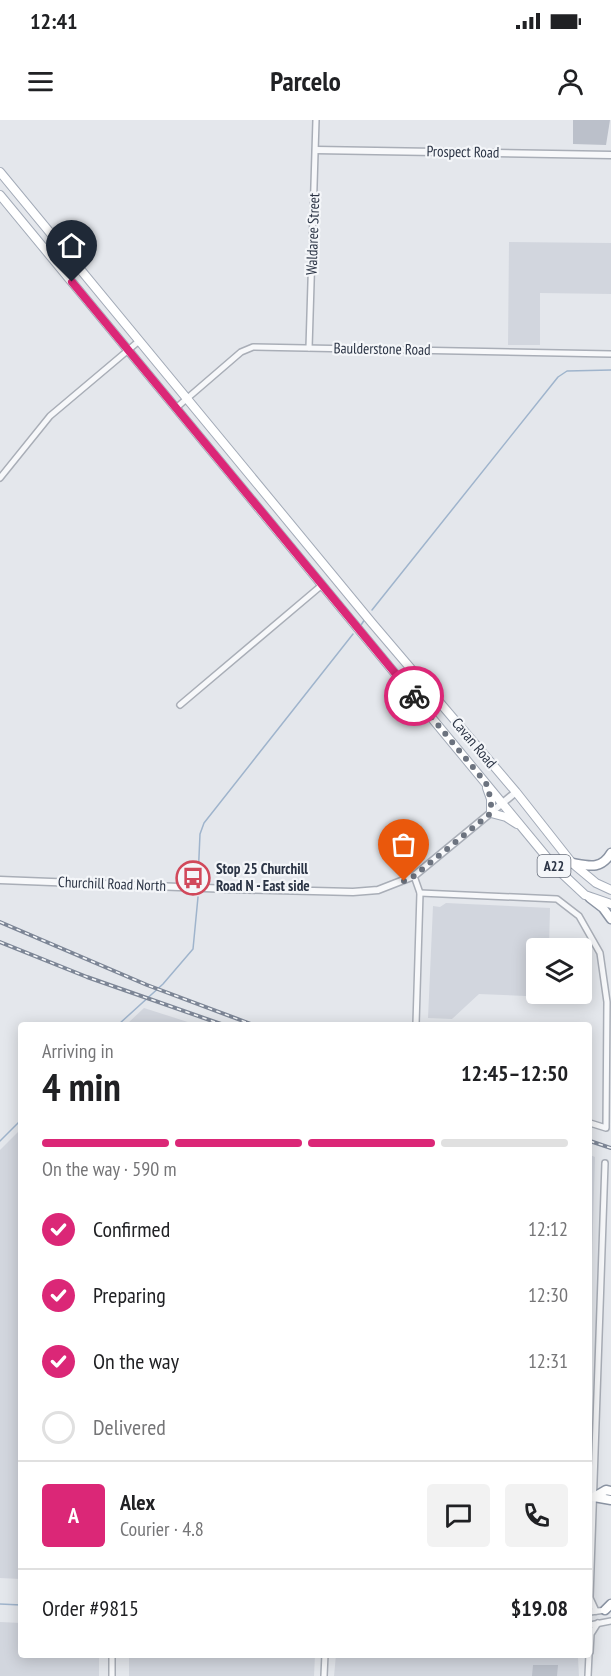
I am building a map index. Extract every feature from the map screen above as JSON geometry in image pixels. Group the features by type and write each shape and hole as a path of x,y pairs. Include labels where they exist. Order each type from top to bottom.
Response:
{"highway":[{"path":"572,863 595,867 606,861 611,853"},
{"path":"590,898 611,919"},
{"path":"594,1497 606,1490 611,1491"},
{"path":"594,1497 611,1500"}],"main road":[{"name":"Cavan Road","path":"0,172 372,622 516,792 572,863 596,884 611,890"},
{"name":"Cavan Road","path":"0,195 564,877 590,898 611,904"},
{"path":"486,783 491,800 491,813 506,817 523,828"}],"street":[{"name":"Waldaree Street","path":"309,348 316,120"},
{"name":"Prospect Road","path":"315,150 611,155"},
{"path":"0,478 50,416 139,341"},
{"name":"Baulderstone Road","path":"176,408 248,348 611,354"},
{"path":"180,705 322,585"},
{"name":"Churchill Road North","path":"0,880 364,891 392,886 414,876 516,792"},
{"path":"414,876 420,893 416,1022"},
{"path":"420,893 557,899 579,916 600,953 607,1002 606,1128 592,1124"},
{"path":"592,1555 605,1163"},
{"path":"592,1624 611,1621"},
{"path":"592,1632 598,1623"},
{"path":"112,1658 112,1676"},
{"path":"324,1676 325,1658"},
{"path":"584,1658 588,1667"},
{"path":"588,1676 589,1658"}],"shaded area":[{"path":"509,242 611,243 611,294 540,293 540,345 508,345"},
{"path":"446,903 550,908 549,938 526,938 526,996 479,994 452,1019 428,1018 433,906 440,907"},
{"path":"144,1008 188,1022 129,1022"},
{"path":"18,1132 18,1579 0,1578 0,1150"},
{"path":"592,1156 595,1157 592,1259"},
{"path":"0,1622 18,1623 18,1658 99,1658 99,1676 0,1676"},
{"path":"129,1658 315,1658 314,1676 129,1676"},
{"path":"336,1658 578,1658 579,1676 334,1676"}],"building":[{"path":"573,120 610,120 606,145 573,144"},
{"path":"533,1665 558,1665 557,1676 532,1676"}],"waterway":[{"path":"372,610 558,377 567,371 611,370"},
{"path":"361,625 365,619"},
{"path":"198,879 200,834 204,823 353,634"},
{"path":"121,1022 163,984 193,949 198,897"},
{"path":"0,1141 18,1123"},
{"path":"0,1604 18,1605"}],"railway":[{"path":"0,922 147,985 246,1022"},
{"path":"0,942 87,977 215,1022"},
{"path":"592,1142 611,1148"}],"way so far":[{"path":"404,881 414,876 491,813 491,800 486,783 414,696"}],"place":[{"name":"Stop 25 Churchill Road N - East side","path":"193,878"}],"route":[{"path":"72,282 414,696"}]}
